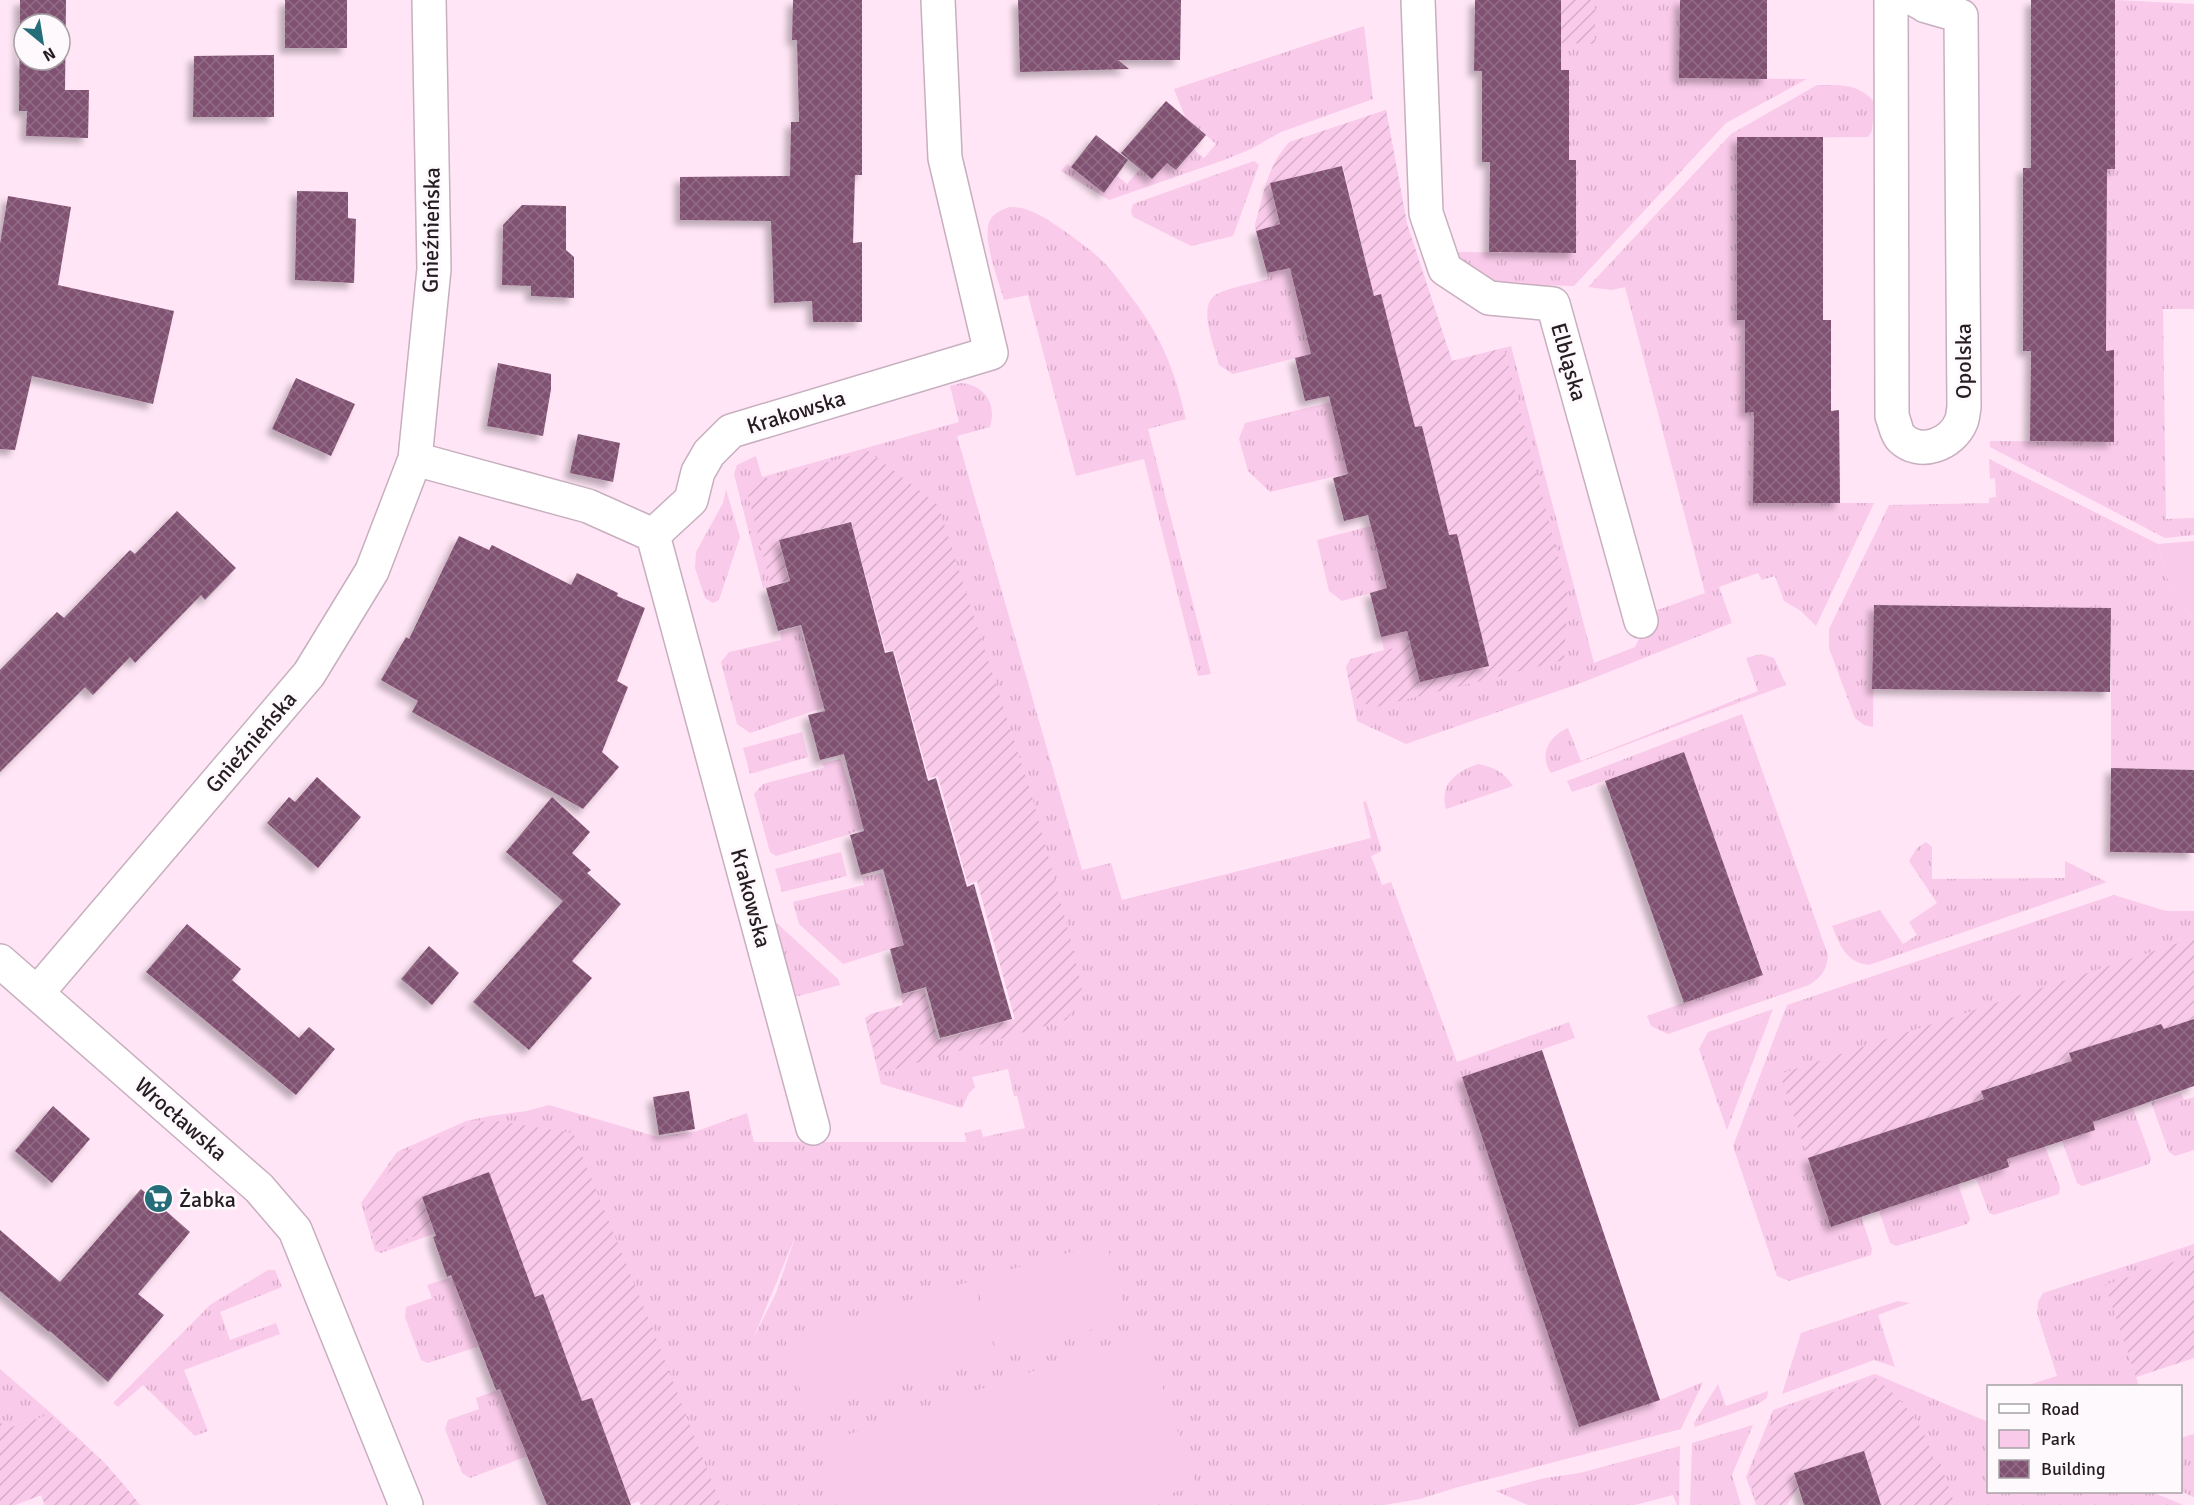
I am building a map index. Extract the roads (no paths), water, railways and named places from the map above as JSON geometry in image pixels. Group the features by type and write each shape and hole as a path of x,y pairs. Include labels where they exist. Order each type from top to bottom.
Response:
{"street":[{"name":"Gnieźnieńska","path":"37,993 309,674 372,571 415,459 434,269 429,0"},
{"name":"Krakowska","path":"813,1128 653,535 691,500 698,472 709,453 731,432 991,353 945,158 938,0"},
{"name":"Elbląska","path":"1418,0 1426,213 1445,269 1489,298 1553,304 1641,621"},
{"name":"Opolska","path":"1891,0 1892,416 1899,437 1909,444 1924,448 1939,445 1951,435 1961,422 1964,407 1961,16 1926,6 1916,0"},
{"path":"415,459 588,506 653,535"},
{"name":"Wrocławska","path":"0,961 259,1188 295,1230 406,1505"}],"place":[{"name":"Żabka","path":"158,1199"}]}
